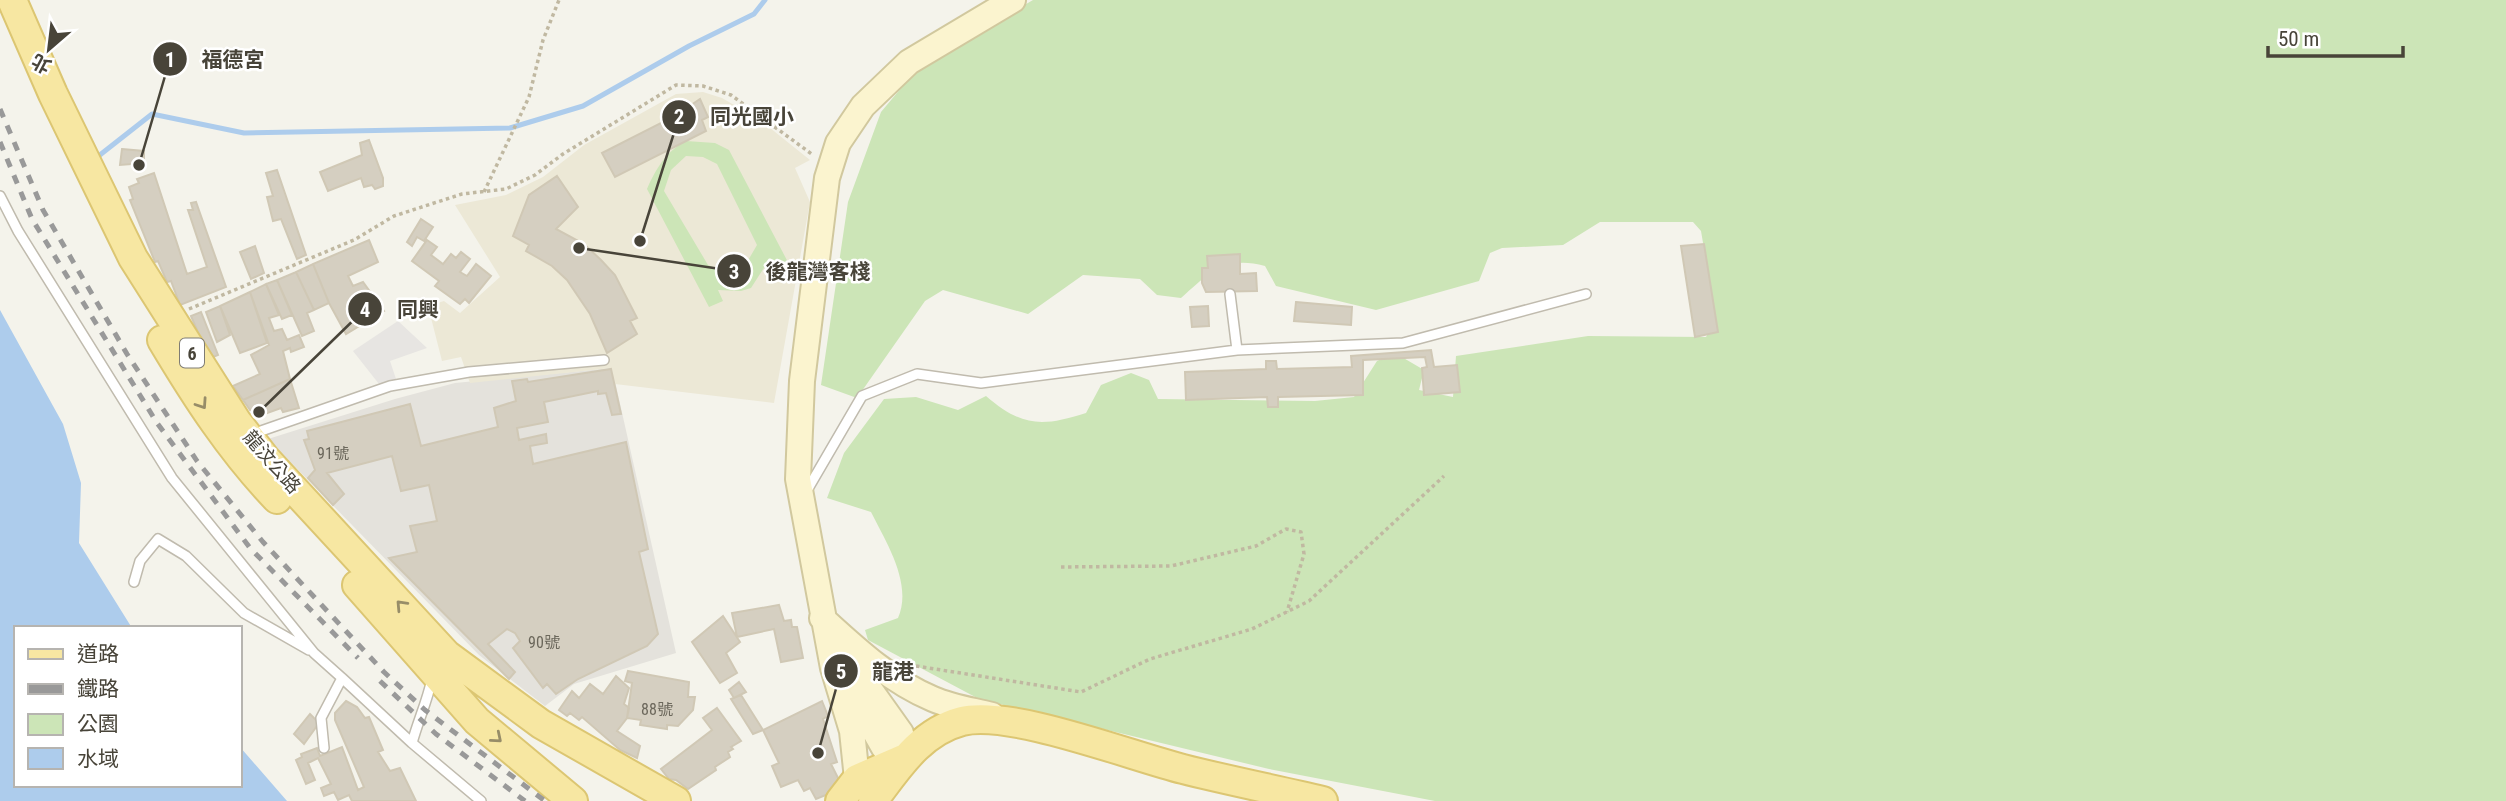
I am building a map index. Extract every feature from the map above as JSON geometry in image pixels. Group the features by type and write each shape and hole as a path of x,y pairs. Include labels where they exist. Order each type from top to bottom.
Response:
{"main road":[{"name":"龍汶公路","path":"12,0 53,94 133,258 246,449"},
{"path":"854,795 852,731 822,618 798,480 802,381 827,178 838,143 863,106 881,88 909,62 1013,0"},
{"name":"龍汶公路","path":"0,19 31,92 117,264 187,383 441,663 477,721 573,801"},
{"path":"822,618 872,662 904,685 934,700 1183,769 1323,801"},
{"path":"822,618 901,733 906,758"},
{"name":"龍汶公路","path":"441,663 676,801"},
{"path":"441,663 539,741 656,801"},
{"path":"854,795 906,758 928,735 963,721 1016,722"}],"lane":[{"path":"0,196 25,242 172,478 314,653 412,743 481,801"},
{"path":"1230,293 1237,350"},
{"path":"801,502 862,396 917,374 981,383 1237,350 1403,342 1586,293"},
{"path":"246,449 261,430 390,386 469,372 604,360"},
{"path":"134,582 140,561 158,539 186,556 244,613 314,653"},
{"path":"412,743 418,720 425,709 441,663"},
{"path":"324,748 321,718 342,677"}],"path":[{"path":"484,192 529,97 543,40 559,0"},
{"path":"169,316 354,240 394,216 462,194 506,190 535,175 563,154 676,85 703,86 731,95 813,155 827,178"},
{"path":"909,664 1081,692 1150,659 1252,629 1309,601 1444,476"},
{"path":"1061,567 1171,566 1256,547 1286,529 1301,532 1304,554 1287,612"}],"shaded area":[{"path":"703,92 722,98 760,120 810,160 795,168 810,202 774,403 615,384 611,368 470,383 461,357 442,361 428,306 444,301 460,313 500,277 455,205 506,195 543,177 584,145 676,94"},
{"path":"398,321 427,348 390,361 397,382 379,384 353,351"},
{"path":"612,368 676,653 574,684 545,706 479,655 268,439 455,383"}],"green space":[{"path":"1033,0 2506,0 2506,801 1435,801 1269,769 979,699 868,640 865,630 898,618 902,605 900,577 871,512 827,498 844,453 884,399 916,397 958,410 986,396 1022,419 1057,421 1086,413 1101,385 1131,373 1149,380 1158,399 1315,401 1354,397 1377,361 1395,353 1424,370 1419,390 1453,397 1456,356 1588,336 1706,337 1716,319 1701,231 1693,222 1600,222 1563,245 1502,248 1490,253 1479,281 1376,310 1276,286 1265,266 1251,263 1218,268 1181,298 1157,295 1140,279 1083,275 1028,314 943,290 925,301 857,398 821,385 848,202 881,112 918,68"},
{"path":"686,141 715,143 729,150 790,266 776,272 769,260 751,288 741,291 718,290 723,301 709,307 647,189 662,161","holes":["686,156 703,157 717,164 757,245 743,269 718,269 708,265 664,191 671,170"]}],"water":[{"path":"0,310 63,424 81,483 79,543 131,626 14,626 14,787 242,787 242,749 287,801 0,801"}],"building":[{"path":"700,99 708,117 702,120 706,131 615,177 602,153 675,116"},
{"path":"369,140 383,178 383,186 375,189 372,185 364,187 361,178 328,191 320,172 362,155 360,143"},
{"path":"122,149 144,151 144,163 120,165"},
{"path":"277,170 306,255 297,259 281,219 273,221 267,197 273,196 266,173"},
{"path":"154,173 187,274 207,267 188,210 193,210 191,203 196,202 226,287 180,305 171,281 167,282 158,261 155,262 130,200 133,199 129,187 139,183 137,179"},
{"path":"557,176 578,207 556,229 584,244 615,275 637,318 630,321 637,334 607,353 590,314 567,280 552,266 526,251 529,245 513,236 529,195"},
{"path":"421,219 433,227 424,241 417,237 412,246 407,242"},
{"path":"369,240 378,262 348,276 353,286 363,282 384,311 346,334 329,303 313,264"},
{"path":"427,240 437,247 431,255 443,264 451,254 456,258 461,252 470,259 460,272 467,276 476,264 491,276 469,303 465,299 460,304 435,286 439,281 412,261"},
{"path":"1704,244 1718,332 1695,337 1681,246"},
{"path":"255,246 264,273 251,279 240,252"},
{"path":"1240,254 1240,274 1256,273 1257,291 1206,292 1202,283 1202,268 1208,268 1207,256"},
{"path":"313,264 329,303 314,310 296,272"},
{"path":"296,272 314,310 307,313 314,331 302,336 277,280"},
{"path":"277,280 292,315 282,319 266,284"},
{"path":"266,284 279,315 269,318 274,331 282,329 287,340 299,335 304,347 291,352 290,348 283,351 290,379 243,400 233,386 260,374 251,355 269,345 250,292"},
{"path":"250,292 267,343 240,353 220,306"},
{"path":"1296,302 1352,307 1351,325 1294,321"},
{"path":"220,306 230,335 217,342 206,312"},
{"path":"1208,306 1209,326 1192,327 1190,307"},
{"path":"201,312 218,355 213,357 202,342 191,316"},
{"path":"1431,350 1434,367 1457,365 1460,392 1424,395 1422,368 1427,367 1425,357 1363,360 1363,395 1278,397 1278,407 1268,407 1267,397 1186,400 1185,372 1266,369 1266,361 1276,361 1277,369 1352,367 1351,356"},
{"path":"611,369 621,414 612,415 606,393 598,394 598,391 544,402 548,422 517,428 519,440 546,434 547,443 530,446 533,464 626,442 648,549 639,552 658,634 647,646 578,679 556,694 547,684 543,688 513,648 520,641 515,633 507,629 488,644 515,672 509,679 389,558 417,552 410,526 437,521 429,485 401,491 392,456 327,473 344,494 333,505 308,478 315,470 304,440 309,439 307,431 410,404 421,446 498,427 494,408 516,401 512,381 527,379 528,382"},
{"path":"290,379 299,408 283,412 281,408 259,416 255,407 250,410 243,400"},
{"path":"779,605 784,621 791,620 792,627 797,627 803,658 781,662 774,629 737,637 732,613"},
{"path":"723,616 740,642 726,653 737,673 720,683 692,642"},
{"path":"628,671 689,682 688,697 695,697 693,710 678,726 667,725 667,729 640,725 641,720 627,718 632,683 625,681"},
{"path":"616,676 629,688 624,704 629,708 627,718 617,731 640,746 637,758 620,750 582,717 579,720 570,713 567,716 559,710 572,691 579,698 590,684 603,694"},
{"path":"739,682 746,692 734,698 729,690"},
{"path":"741,695 763,730 753,734 731,699"},
{"path":"346,701 357,707 365,718 369,717 383,750 378,752 390,771 400,768 416,801 352,801 349,795 338,800 334,792 324,796 321,788 331,784 318,758 308,763 315,780 306,784 296,760 302,757 301,754 317,748 320,756 342,747 358,790 364,787 335,720 335,713"},
{"path":"822,701 828,716 823,719 837,762 831,764 843,788 816,799 810,788 804,791 798,780 781,787 772,766 779,763 763,730"},
{"path":"717,708 741,741 731,747 733,749 728,752 730,757 715,767 716,770 688,789 676,780 669,779 661,769 712,730 703,718"},
{"path":"310,714 319,723 304,744 294,734"}],"waterway":[{"path":"96,158 152,114 244,133 510,128 583,106 689,46 754,14 765,0"}],"railway":[{"path":"0,109 43,210 127,354 197,461 263,542 384,672 425,710 545,801"},
{"path":"0,142 32,219 157,423 250,548 358,658"},
{"path":"380,681 436,734 525,801"}],"place":[{"name":"福德宮","path":"139,165"},
{"name":"同光國小","path":"640,241"},
{"name":"後龍灣客棧","path":"579,248"},
{"name":"同興","path":"259,412"},
{"name":"龍港","path":"818,753"}]}
